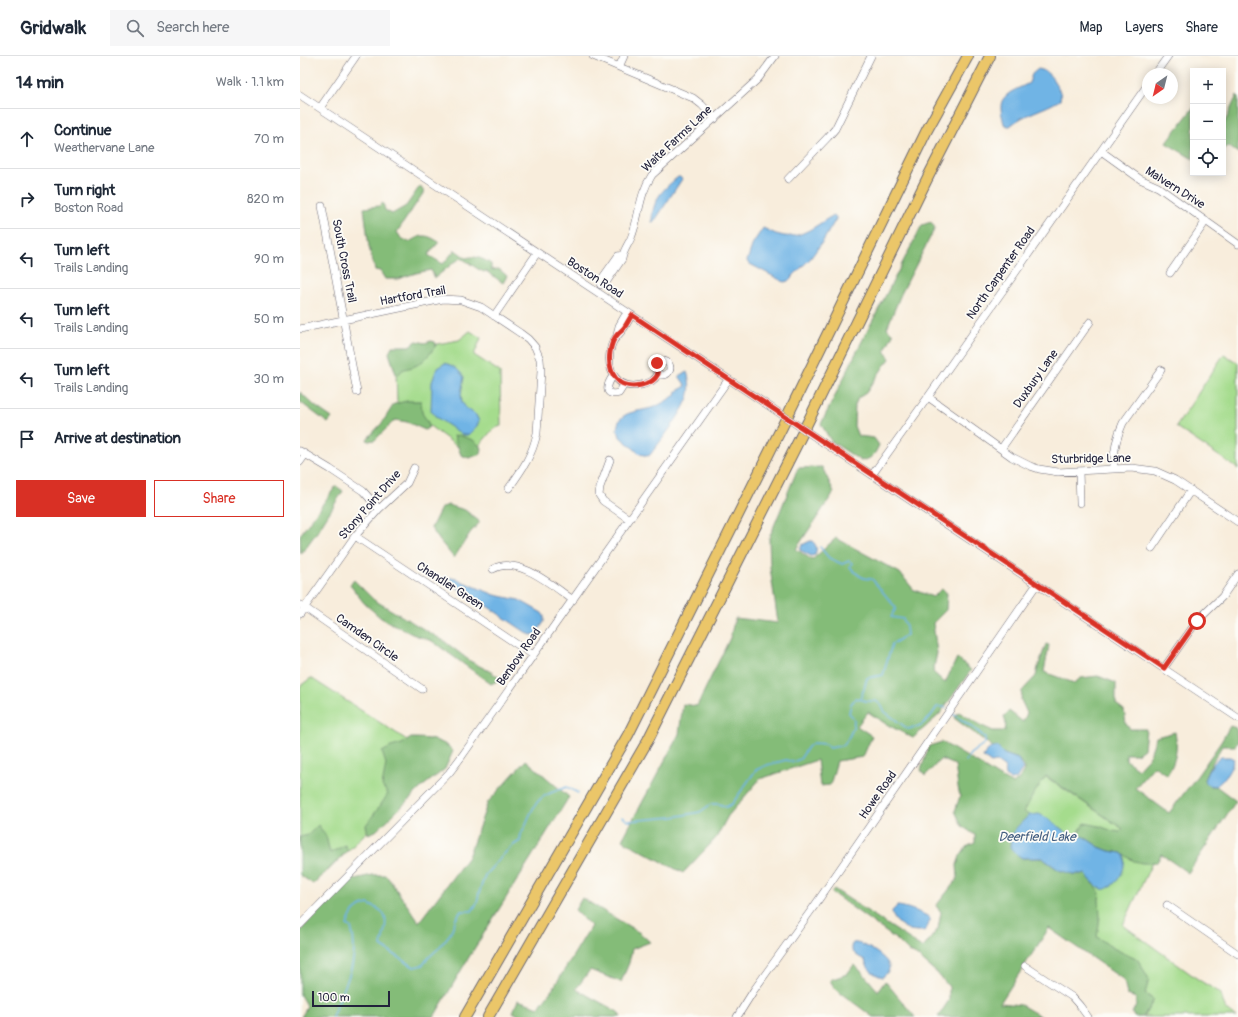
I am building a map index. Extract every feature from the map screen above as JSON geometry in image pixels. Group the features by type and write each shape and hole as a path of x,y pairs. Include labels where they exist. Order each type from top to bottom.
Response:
{"highway":[{"path":"465,1017 628,735 927,130 968,56"},
{"path":"488,1017 648,740 800,438 932,168 990,56"}],"street":[{"path":"320,108 356,56"},
{"path":"593,56 693,98 715,119"},
{"path":"619,67 624,56"},
{"name":"Waite Farms Lane","path":"596,292 601,284 601,280 618,256 623,254 631,239 641,196 648,181 758,79 775,56"},
{"path":"788,179 835,129 871,56"},
{"path":"1159,68 1168,56"},
{"name":"North Carpenter Road","path":"872,475 928,398 1142,93"},
{"name":"Boston Road","path":"300,95 1238,718"},
{"name":"Malvern Drive","path":"1101,151 1140,180 1158,187 1238,244"},
{"name":"South Cross Trail","path":"322,206 357,392"},
{"path":"1170,273 1206,221"},
{"path":"494,316 537,253"},
{"name":"Hartford Trail","path":"300,329 443,299 461,300 481,307 528,339 535,347 540,359 542,371 537,433 535,443 525,465 509,488"},
{"path":"629,313 619,326 612,346 610,357 611,372 613,376 624,385 633,386 648,383 658,374"},
{"name":"Duxbury Lane","path":"1001,449 1090,322"},
{"path":"1114,469 1114,449 1123,423 1161,370"},
{"path":"613,376 607,386 610,392 614,394 619,393 624,385"},
{"name":"Benbow Road","path":"300,925 449,773 728,380"},
{"name":"Sturbridge Lane","path":"928,398 1020,462 1039,469 1058,472 1132,468 1155,472 1175,480 1238,522"},
{"path":"300,462 302,453 330,469 363,491 379,509"},
{"path":"610,460 599,490 599,495 603,500 629,519"},
{"name":"Stony Point Drive","path":"301,609 355,536 379,509 407,483 414,468"},
{"path":"1079,471 1080,503"},
{"path":"1152,548 1191,490"},
{"name":"Chandler Green","path":"355,536 533,655"},
{"path":"493,569 498,566 506,566 530,571 537,574 573,600"},
{"path":"1164,668 1197,621 1222,597 1238,574"},
{"name":"Howe Road","path":"737,1017 754,990 815,905 1037,584"},
{"name":"Camden Circle","path":"301,609 422,689"},
{"path":"1167,905 1238,954"},
{"path":"1025,966 1072,997 1088,1017"}],"green space":[{"path":"1237,95 1238,153 1228,146 1226,148 1226,119"},
{"path":"1190,112 1190,157 1166,143"},
{"path":"420,186 424,192 397,232 401,238 409,242 421,236 427,236 439,242 428,255 443,264 455,250 466,258 476,257 482,259 491,264 491,270 499,269 507,276 503,283 486,271 481,271 461,258 435,278 431,270 398,279 385,279 380,271 375,270 369,247 364,208 379,206 383,203 385,210 392,214 406,206"},
{"path":"931,222 935,228 901,294 887,328 893,334 885,350 890,359 866,393 858,398 855,405 854,426 858,436 874,438 879,445 873,456 861,461 831,441 821,424 922,225"},
{"path":"470,331 481,338 474,355 500,372 501,426 493,429 479,446 465,452 397,402 396,373 389,353 459,340"},
{"path":"417,341 425,343 431,341 435,342 436,345 430,354 421,362 415,366 404,369 398,375 396,374 389,353 392,346 409,346"},
{"path":"1224,354 1238,363 1238,469 1176,427"},
{"path":"300,392 315,406 332,418 328,423 300,402"},
{"path":"407,401 421,401 422,412 428,422 429,427 425,430 407,422 395,420 375,440 368,441 367,439 382,423 394,404"},
{"path":"458,435 473,440 482,448 481,454 469,458 461,455 454,436"},
{"path":"822,467 834,492 796,549 812,560 836,538 900,573 914,590 933,597 941,589 947,593 946,610 933,623 937,653 933,672 945,683 957,658 971,670 939,715 913,738 886,724 868,712 857,726 872,736 863,757 837,761 830,785 820,786 817,760 760,779 728,816 716,838 683,873 622,840 679,734 683,704 697,706 730,638 735,618 778,623 770,567 769,538 798,468"},
{"path":"336,486 343,491 301,554 300,535"},
{"path":"448,505 465,510 480,522 470,533 454,558 431,528 441,508"},
{"path":"354,580 374,600 444,641 470,661 501,679 491,684 432,641 412,634 381,618 364,603 350,585"},
{"path":"1046,644 1049,645 1044,672 1074,683 1081,678 1098,676 1116,683 1116,704 1124,710 1126,724 1130,729 1146,729 1144,749 1137,754 1126,754 1126,760 1138,769 1149,757 1156,737 1175,732 1176,755 1167,775 1154,766 1135,788 1169,813 1221,742 1230,726 1236,728 1238,742 1235,746 1222,746 1204,780 1211,786 1216,786 1236,801 1188,873 1161,854 1156,863 1142,863 1134,861 1121,853 1109,851 1099,847 1084,837 1076,836 1085,823 1113,831 1120,832 1123,829 1046,776 1024,812 1029,815 1016,828 1022,858 1042,858 1059,870 1073,874 1085,874 1091,880 1100,893 1100,917 1097,937 1113,948 1138,960 1149,979 1145,994 1154,1000 1143,1017 1134,1017 1132,1013 1136,1005 1136,998 1127,995 1124,980 1049,928 1000,1003 1021,1005 1042,1017 938,1017 949,1000 949,987 937,973 916,955 908,951 897,940 831,892 834,889 923,948 938,929 941,912 936,906 958,878 957,865 960,856 966,847 975,843 975,835 962,826 955,811 960,796 955,765 941,759 925,776 921,770 929,746 942,742 1013,784 1019,779 1025,768 1018,759 1004,754 997,747 993,747 954,718 959,712 993,731 1005,731 1006,724 1004,716 1009,711 1023,722 1027,713 1021,700 1022,691 1036,676"},
{"path":"311,678 438,760 328,871 300,853 300,686"},
{"path":"411,738 434,740 444,744 453,751 445,769 423,786 376,831 368,834 366,825 388,794 382,786 386,764 382,752 391,747 402,744"},
{"path":"526,760 569,797 466,962 434,1017 301,1017 307,1007 300,995 300,931 352,874 354,879 373,875 386,875 419,922 468,857 488,802"},
{"path":"1033,768 1157,852 1123,925 1199,980 1219,992 1226,1009 1236,1017 1143,1017 1154,1000 969,872"},
{"path":"318,825 326,836 330,853 345,845 348,850 313,884 300,875 300,837 308,835"},
{"path":"582,898 640,933 650,942 632,949 629,963 621,982 590,970 576,989 618,1012 621,1017 521,1017 513,1012 518,1000 539,1007 554,987 591,926 575,910"},
{"path":"854,965 878,991 885,981 915,1017 873,1017 835,989 830,980 847,974"}],"water":[{"path":"1038,69 1046,72 1052,78 1060,92 1060,100 1022,118 1010,126 1004,124 1001,108 1004,99 1011,92 1029,83 1032,74"},
{"path":"678,177 682,179 654,222 652,222 652,214 659,196 667,186"},
{"path":"834,215 836,219 823,241 810,259 788,281 784,282 748,263 747,261 753,243 763,228 773,233 794,236 808,231"},
{"path":"445,363 456,368 464,377 461,394 462,402 466,408 476,415 479,421 477,426 468,435 463,435 436,417 431,410 432,382 437,368"},
{"path":"687,372 690,390 680,414 650,455 640,454 620,437 617,431 618,424 625,415 657,406 677,394 675,392 686,386 679,376"},
{"path":"812,541 816,546 815,555 811,556 800,550 802,545"},
{"path":"447,577 456,579 495,595 519,600 542,613 544,616 544,622 536,634 531,635 472,596 445,581"},
{"path":"993,747 997,747 1004,754 1018,759 1023,768 1016,779 1010,780 1006,776 1005,768 997,762 991,763 983,757 987,751"},
{"path":"1221,757 1230,757 1234,759 1225,777 1216,786 1209,785 1204,780 1211,767"},
{"name":"Deerfield Lake","path":"1039,814 1067,833 1084,837 1099,847 1124,855 1123,869 1118,880 1109,887 1102,889 1099,888 1085,874 1073,874 1059,870 1042,858 1022,858 1016,854 1010,847 1011,837 1016,828 1029,815"},
{"path":"897,906 913,910 929,917 927,928 924,931 913,931 901,925 892,914 892,911"},
{"path":"853,943 868,947 880,955 888,963 888,972 883,977 871,971 865,960 854,953 851,946"}],"waterway":[{"path":"820,547 829,558 842,564 849,561 852,563 850,567 857,574 865,579 872,579 896,608 891,617 903,619 906,626 907,635 892,644 883,675 867,678 860,699"},
{"path":"622,817 628,821 673,817 700,812 711,804 719,804 726,807 732,804 756,770 767,765 786,760 793,762 800,759 808,747 813,743 826,744 830,748 844,745 854,724 854,720 849,713 851,704 856,698 866,701 876,701 881,705 885,712 908,729 925,722 937,707 946,708"},
{"path":"953,714 974,728 985,738 985,743 970,754 966,761"},
{"path":"332,1017 353,963 354,940 351,927 347,925 354,911 368,904 380,910 383,913 386,922 381,946 414,967 423,965 450,934 461,911 472,911 477,903 485,875 512,846 520,841 521,833 533,808 540,799 551,792 567,787 578,793"}],"route":[{"path":"657,363 656,370 658,374 648,383 629,386 624,385 613,376 611,372 610,352 614,340 632,315 1164,668 1197,621"}]}
